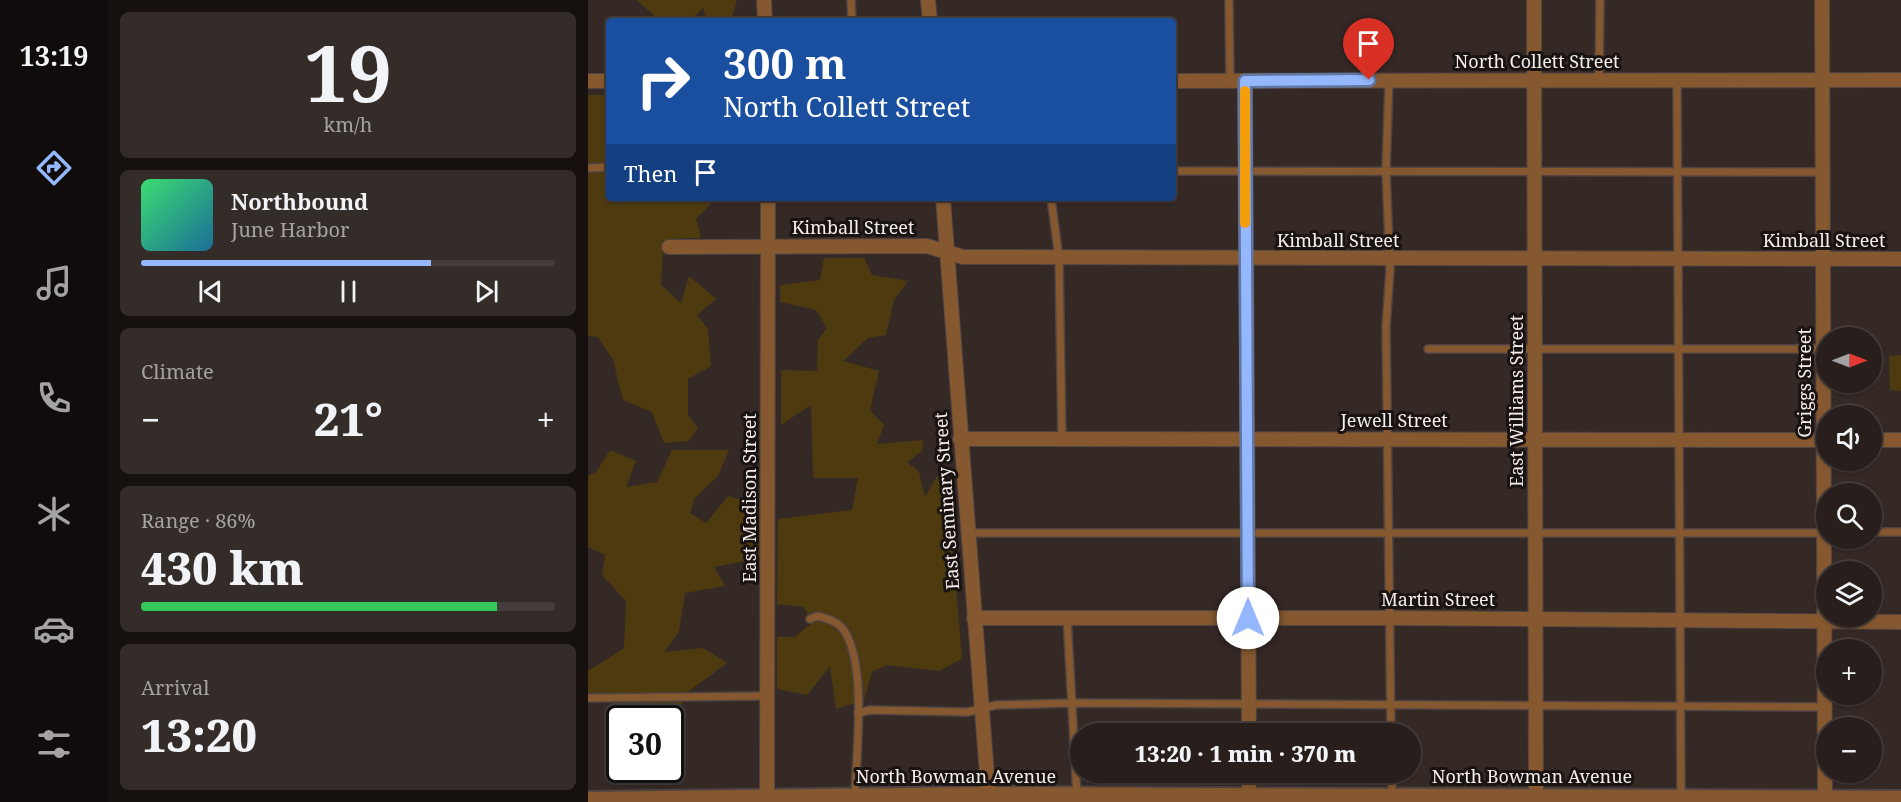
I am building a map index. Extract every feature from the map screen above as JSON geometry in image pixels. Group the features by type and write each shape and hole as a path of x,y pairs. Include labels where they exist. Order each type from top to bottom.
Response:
{"street":[{"path":"764,0 765,18"},
{"path":"928,0 930,18"},
{"name":"East Williams Street","path":"1534,0 1536,800"},
{"name":"Griggs Street","path":"1822,0 1823,327"},
{"name":"North Collett Street","path":"1176,81 1901,80"},
{"path":"588,81 606,81"},
{"path":"1237,81 1245,170 1249,723"},
{"name":"East Madison Street","path":"768,201 768,797"},
{"name":"East Seminary Street","path":"943,201 988,799"},
{"name":"Kimball Street","path":"669,247 927,246 963,257 1059,258 1901,259"},
{"name":"Jewell Street","path":"960,439 1816,440"},
{"path":"1882,440 1901,440"},
{"name":"Martin Street","path":"974,618 1816,621"},
{"name":"Martin Street","path":"1882,622 1901,622"},
{"name":"Griggs Street","path":"1824,627 1825,800"},
{"path":"1249,783 1249,796"},
{"name":"North Bowman Avenue","path":"588,800 768,797 988,799 1077,796 1249,796 1392,800 1901,799"}],"lane":[{"path":"851,0 852,18"},
{"path":"1229,0 1237,81"},
{"path":"1599,80 1600,0"},
{"path":"1389,80 1386,171 1390,259 1386,327 1390,438 1391,723"},
{"path":"1677,81 1681,799"},
{"path":"588,168 606,167"},
{"path":"1176,171 1245,170 1260,173 1822,172"},
{"path":"1052,201 1059,258 1062,440"},
{"path":"1428,349 1816,349"},
{"path":"967,533 1816,532"},
{"path":"1882,532 1901,532"},
{"path":"810,619 818,616 830,619 846,633 855,667 858,713 855,797"},
{"path":"1067,617 1077,796"},
{"path":"588,698 767,696"},
{"path":"858,713 870,710 914,712 981,710 996,705 1072,704 1825,707"},
{"path":"1392,783 1392,800"}],"shaded area":[{"path":"637,0 737,0 732,18 706,18 703,8 693,18 657,18"},
{"path":"588,95 606,95 606,201 713,201 696,219 701,238 683,238 663,244 661,285 681,303 689,276 716,299 697,315 708,329 711,366 688,379 688,415 698,428 689,441 664,443 652,412 623,400 613,360 598,337 588,336"},
{"path":"824,258 864,258 872,275 908,281 894,300 886,335 868,338 843,361 879,371 870,410 884,425 877,444 923,440 922,451 907,462 919,472 925,497 937,476 947,476 962,659 939,671 887,665 872,672 864,700 836,709 830,666 807,695 777,689 777,637 795,637 812,623 804,607 777,604 778,519 852,510 858,478 813,478 811,405 781,425 781,370 817,371 818,340 827,328 816,310 780,302 780,285 820,280"},
{"path":"1901,355 1901,391 1890,390 1889,356"},
{"path":"610,450 636,461 626,487 657,482 672,450 729,450 718,476 694,499 690,513 706,523 728,496 760,506 760,558 714,567 725,586 685,593 679,632 664,652 703,648 727,663 685,694 682,705 620,705 618,696 588,696 588,671 624,648 626,601 602,575 605,555 588,547 588,476 597,471"}],"slow traffic":[{"path":"1245,91 1245,223"}],"route":[{"path":"1248,618 1245,81 1369,80"}]}
